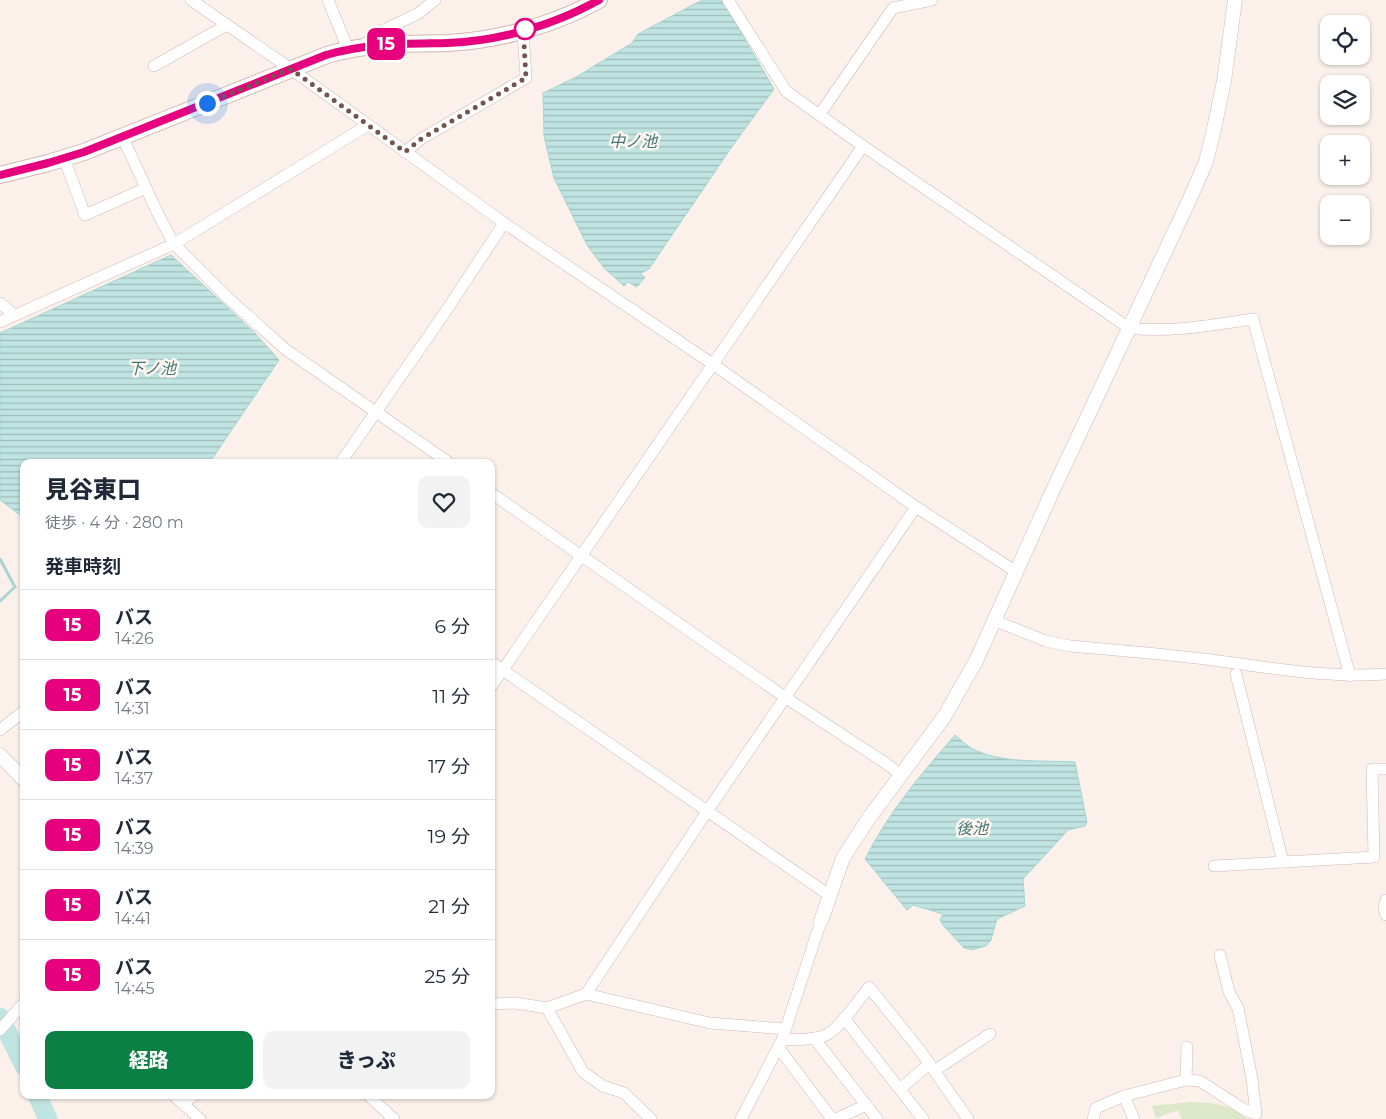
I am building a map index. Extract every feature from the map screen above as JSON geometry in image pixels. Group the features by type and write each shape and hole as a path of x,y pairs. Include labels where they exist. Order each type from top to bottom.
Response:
{"main road":[{"path":"0,175 64,158 291,69 356,47 396,43 449,43 473,40 523,30 561,18 599,0"}],"street":[{"path":"191,0 291,69 504,223 714,365 916,506 1015,571"},
{"path":"328,0 356,47 376,34 419,13 435,0"},
{"path":"728,0 786,90 864,146 1129,328 1148,330 1209,326 1253,319 1350,676"},
{"path":"820,114 892,4 932,0"},
{"path":"741,1119 781,1039 843,858 869,818 944,717 976,661 1015,571 1187,205 1206,162 1224,80 1236,0"},
{"path":"154,66 227,25"},
{"path":"405,152 421,139 526,78 523,30"},
{"path":"0,322 174,244 368,125"},
{"path":"122,136 174,244 227,297 285,349 444,459"},
{"path":"495,681 580,555 714,365 864,146"},
{"path":"64,158 85,215 146,188"},
{"path":"343,459 444,314 504,223"},
{"path":"0,303 14,315"},
{"path":"495,496 786,698 901,775"},
{"path":"586,994 708,810 916,506"},
{"path":"993,620 1046,641 1070,646 1322,675 1386,674"},
{"path":"495,665 829,895"},
{"path":"1236,674 1283,862"},
{"path":"0,730 20,714"},
{"path":"0,754 20,776"},
{"path":"1214,866 1374,857 1372,769 1386,770"},
{"path":"1386,900 1384,907 1386,915"},
{"path":"1093,1119 1096,1108 1124,1096 1186,1080 1200,1081 1242,1109 1256,1114 1252,1079 1238,1008 1229,992 1220,955"},
{"path":"495,1004 515,1003 546,1008 586,994 781,1039 814,1038 828,1034 844,1018 869,987 932,1067 968,1119"},
{"path":"0,1030 20,1008"},
{"path":"546,1008 583,1072 602,1086 624,1093 651,1119"},
{"path":"844,1018 923,1119"},
{"path":"900,1089 932,1067 990,1034"},
{"path":"814,1038 877,1119"},
{"path":"781,1039 834,1119 866,1105"},
{"path":"1186,1080 1187,1047"},
{"path":"1124,1096 1134,1119"},
{"path":"177,1099 200,1119"},
{"path":"183,1104 189,1099"},
{"path":"372,1099 394,1119"}],"green space":[{"path":"1188,1102 1212,1103 1227,1107 1247,1119 1182,1119 1178,1110 1156,1118 1152,1106"}],"water":[{"name":"中ノ池","path":"702,0 722,0 774,89 731,148 649,269 640,274 645,277 637,287 628,282 624,286 604,268 587,245 554,178 544,136 543,93 576,77 632,43 638,34"},
{"name":"下ノ池","path":"171,255 254,332 279,360 212,459 20,459 20,515 0,500 0,333"},
{"name":"後池","path":"955,735 971,748 995,757 1075,762 1087,822 1085,826 1068,830 1023,879 1025,906 997,919 991,940 986,946 971,950 964,948 942,924 940,920 943,914 913,905 907,910 865,859 895,810"}],"waterway":[{"path":"0,559 15,587 0,601"},
{"path":"0,1017 20,1058"},
{"path":"39,1099 48,1119"}],"bus line":[{"name":"15","path":"0,175 84,152 326,55 363,46 396,43 449,43 494,37 561,18 599,0"}],"route":[{"path":"207,103 291,69 405,152 421,139 526,78 525,29"}]}
